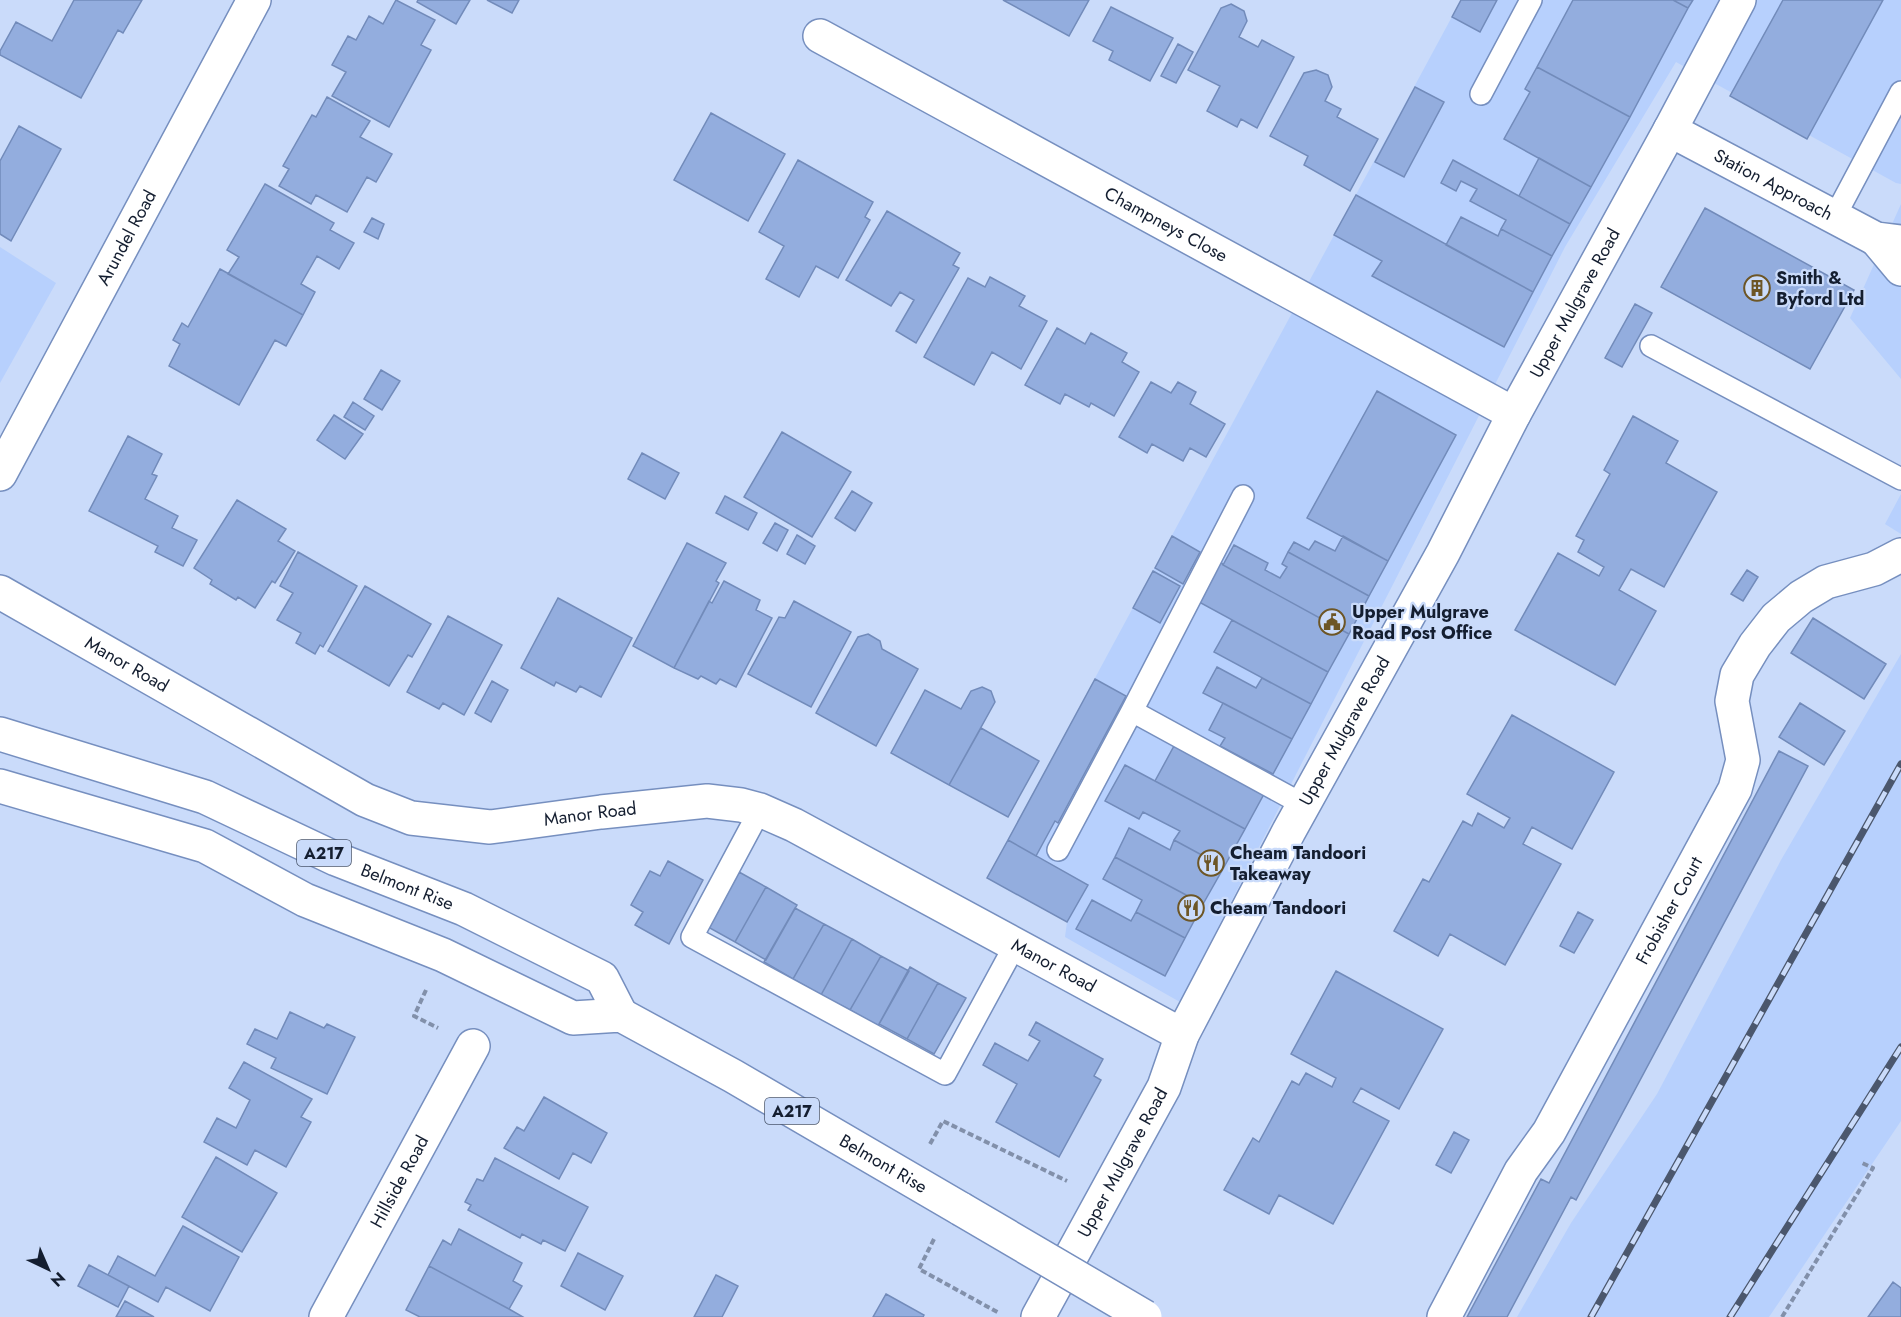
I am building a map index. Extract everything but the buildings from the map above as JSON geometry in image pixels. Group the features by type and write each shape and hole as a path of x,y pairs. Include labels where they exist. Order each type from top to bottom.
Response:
{"main road":[{"name":"Arundel Road","path":"0,474 254,0"},
{"name":"Upper Mulgrave Road","path":"1040,1313 1164,1087 1182,1035 1304,805 1443,552 1514,414 1739,0"},
{"name":"Champneys Close","path":"820,36 1514,414"},
{"name":"Station Approach","path":"1670,130 1834,218 1888,240 1901,269"},
{"name":"Frobisher Court","path":"1444,1317 1521,1171 1549,1132 1735,789 1743,760 1732,701 1737,675 1755,645 1776,618 1801,597 1827,582 1874,569 1901,555"},
{"name":"Manor Road","path":"0,592 365,800 411,818 490,827 707,801 760,810 794,825 1182,1035"},
{"name":"Belmont Rise","path":"0,734 205,797 336,859 464,909 602,978 621,1015 733,1076 1145,1317"},
{"name":"A217","path":"0,786 206,846 305,900 443,955 573,1018 621,1015"},
{"name":"Hillside Road","path":"326,1317 473,1046"}],"lane":[{"path":"1481,94 1531,0"},
{"path":"1834,218 1901,92"},
{"path":"1651,346 1901,479"},
{"path":"1058,850 1243,496"},
{"path":"1132,711 1304,805"},
{"path":"760,810 692,937 945,1074 1015,945"}],"path":[{"path":"431,980 414,1016 473,1046"},
{"path":"943,1121 1077,1186"},
{"path":"1782,1317 1872,1168 1860,1162"},
{"path":"919,1269 1000,1314"}],"shaded area":[{"path":"1461,0 1901,0 1901,184 1676,62 1565,247 1180,1002 1065,937 1067,922 987,878"},
{"path":"1901,204 1901,379 1850,318"},
{"path":"0,247 56,283 0,383"},
{"path":"1901,494 1901,534 1885,524"},
{"path":"1901,654 1901,1121 1769,1317 1517,1317 1571,1223 1657,1094 1781,860"}],"railway":[{"path":"1591,1317 1901,764"},
{"path":"1730,1317 1901,1047"}],"place":[{"name":"Smith & Byford Ltd","path":"1757,288"},
{"name":"Upper Mulgrave Road Post Office","path":"1332,622"},
{"name":"Cheam Tandoori Takeaway","path":"1211,863"},
{"name":"Cheam Tandoori","path":"1191,908"}]}
